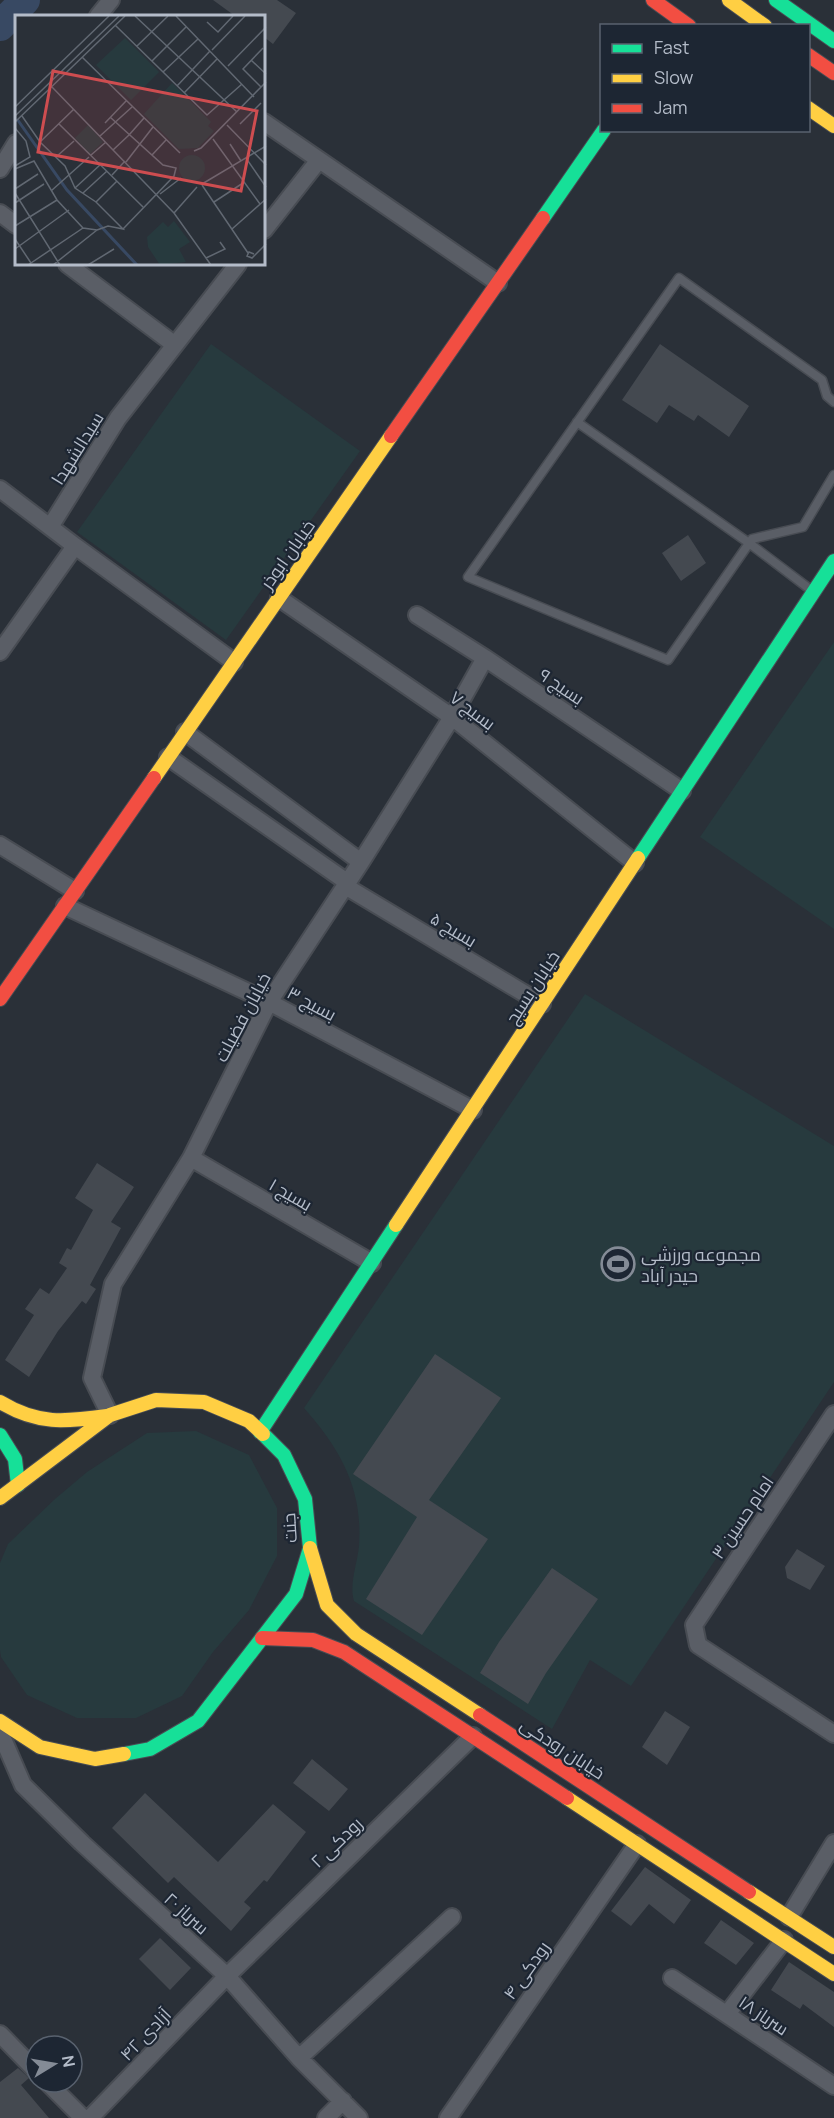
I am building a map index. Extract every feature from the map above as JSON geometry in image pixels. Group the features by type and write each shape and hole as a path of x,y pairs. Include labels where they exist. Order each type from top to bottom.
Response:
{"main road":[{"path":"653,0 682,24"},
{"path":"729,0 762,24"},
{"path":"776,0 834,40"},
{"path":"810,57 834,73"},
{"path":"810,109 834,126"},
{"name":"خیابان ابوذر","path":"0,999 603,132"},
{"name":"خیابان بسیج","path":"260,1432 834,561"},
{"name":"جنت","path":"0,1498 110,1415 156,1400 204,1402 249,1421 284,1455 305,1499 309,1548 296,1594 198,1721 150,1749 95,1759 40,1747 0,1721"},
{"path":"0,1402 18,1414 57,1423 110,1415"},
{"path":"0,1435 15,1460 18,1485"},
{"name":"خیابان رودکی","path":"309,1548 327,1605 356,1634 834,1947"},
{"path":"262,1638 313,1640 344,1652 834,1974"}],"street":[{"path":"266,123 498,283"},
{"path":"0,169 15,145"},
{"path":"266,227 319,160"},
{"path":"0,213 15,224"},
{"path":"70,266 175,345"},
{"name":"سیدالشهدا","path":"50,527 118,418 236,266"},
{"path":"0,489 234,662"},
{"path":"0,652 75,546"},
{"name":"بسیج ۷","path":"279,598 452,717 635,863"},
{"name":"بسیج ۹","path":"417,615 485,657 682,791"},
{"name":"خیابان فضیلت","path":"110,1415 92,1378 113,1284 191,1158 269,1002 452,717 485,657"},
{"path":"185,732 361,862"},
{"name":"بسیج ۵","path":"168,757 346,884 542,1004"},
{"path":"0,844 75,891"},
{"name":"بسیج ۳","path":"65,906 269,1002 473,1110"},
{"name":"بسیج ۱","path":"191,1158 372,1263"},
{"name":"امام حسین ۳","path":"834,1414 694,1625 698,1645 834,1734"},
{"name":"سرباز ۲۰","path":"0,1732 23,1785 82,1843 227,1976 299,2058 359,2118"},
{"name":"رودکی ۲","path":"227,1976 473,1736"},
{"path":"789,1917 834,1843"},
{"name":"رودکی ۴","path":"448,2118 637,1844"},
{"path":"299,2058 452,1917"},
{"path":"727,2014 784,1940"},
{"name":"آزادی ۴۲","path":"90,2118 227,1976"},
{"name":"سرباز ۱۸","path":"672,1978 834,2086"},
{"path":"0,2034 24,2059"},
{"path":"59,2094 82,2118"},
{"path":"326,2118 343,2101"}],"lane":[{"path":"834,402 827,396 822,380 679,278 468,577 668,660 752,539 803,527 834,475"},
{"path":"578,422 814,592"}],"green space":[{"path":"211,344 360,451 226,640 77,532"},
{"path":"834,642 834,929 700,837"},
{"name":"مجموعه ورزشی حیدر آباد","path":"585,994 834,1146 834,1382 631,1686 590,1660 552,1729 354,1601 353,1581 359,1546 359,1525 353,1488 339,1455 304,1408"},
{"path":"196,1431 249,1455 277,1508 277,1556 249,1610 213,1652 182,1696 136,1718 77,1718 27,1695 1,1657 0,1650 0,1563 8,1544 87,1472 147,1433"}],"building":[{"path":"213,0 277,0 296,13 273,44 266,39 266,15 234,15"},
{"path":"660,344 749,406 729,437 698,415 694,421 669,405 657,423 622,400"},
{"path":"688,535 706,563 681,581 662,553"},
{"path":"97,1163 134,1187 111,1222 121,1228 90,1285 96,1289 86,1304 82,1301 58,1331 29,1377 5,1360 34,1315 25,1309 40,1288 49,1294 67,1268 59,1263 67,1248 71,1250 93,1210 75,1198"},
{"path":"435,1354 501,1398 429,1500 488,1539 422,1635 366,1599 417,1517 353,1474"},
{"path":"797,1549 825,1566 810,1590 787,1578 785,1567"},
{"path":"552,1568 598,1599 546,1673 528,1704 480,1673 499,1642"},
{"path":"665,1711 690,1727 667,1765 642,1747"},
{"path":"312,1759 348,1789 329,1811 293,1783"},
{"path":"145,1793 218,1862 273,1804 306,1832 267,1882 264,1880 244,1902 251,1908 231,1931 174,1877 168,1883 112,1828"},
{"path":"645,1867 691,1900 674,1924 649,1904 631,1926 611,1911"},
{"path":"721,1920 754,1943 736,1965 704,1943"},
{"path":"160,1938 191,1968 170,1990 139,1959"},
{"path":"789,1962 834,1992 834,2027 803,2004 800,2009 771,1990"},
{"path":"18,2068 24,2073 24,2082 21,2085 24,2094 29,2094 49,2118 0,2118 0,2082"}],"waterway":[{"path":"0,26 25,0"}],"traffic: fast":[{"path":"776,0 810,24"},
{"path":"810,24 834,41"},
{"path":"543,218 603,132"},
{"path":"638,858 834,561"},
{"path":"260,1432 396,1225"},
{"path":"124,1754 150,1749 198,1721 296,1594 310,1548 305,1499 284,1455 263,1434"},
{"path":"0,1435 15,1459 18,1485"}],"traffic: slow":[{"path":"729,0 762,24"},
{"path":"810,109 834,126"},
{"path":"154,778 391,436"},
{"path":"396,1225 638,858"},
{"path":"0,1498 110,1415 156,1400 204,1402 249,1421 263,1434"},
{"path":"0,1402 27,1415 52,1420 78,1420 107,1416"},
{"path":"310,1548 327,1605 356,1634 480,1715"},
{"path":"0,1721 40,1747 95,1759 124,1754"},
{"path":"567,1798 834,1974"},
{"path":"749,1892 834,1947"}],"traffic: jam":[{"path":"653,0 686,24"},
{"path":"810,56 834,73"},
{"path":"391,436 543,218"},
{"path":"0,999 154,778"},
{"path":"262,1638 313,1640 344,1652 567,1798"},
{"path":"480,1715 749,1892"}],"place":[{"name":"مجموعه ورزشی حیدر آباد","path":"618,1264"}]}
